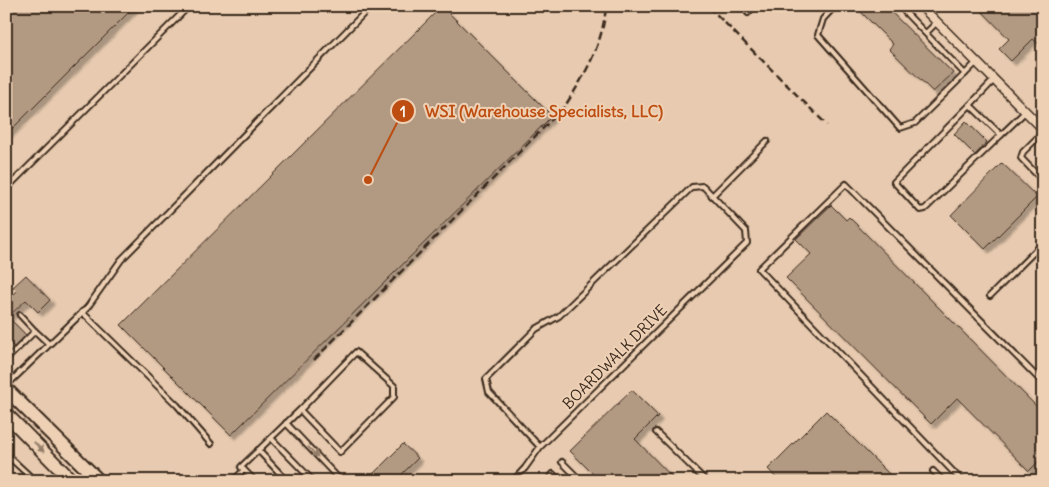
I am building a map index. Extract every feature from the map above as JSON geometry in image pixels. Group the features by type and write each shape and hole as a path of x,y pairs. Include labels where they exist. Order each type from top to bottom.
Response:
{"main road":[{"path":"6,387 99,481"},
{"path":"6,414 72,481"}],"street":[{"path":"921,6 1043,130"}],"lane":[{"path":"6,189 189,6"},
{"path":"6,387 82,312 121,260 371,6"},
{"path":"748,13 754,6"},
{"path":"835,6 823,18 818,35 900,128 915,123 976,62"},
{"path":"899,6 965,74"},
{"path":"926,33 937,22"},
{"path":"994,80 894,182 920,210 926,209 1026,111"},
{"path":"970,105 1001,136"},
{"path":"1043,130 1023,152 1021,158 1043,180"},
{"path":"540,447 489,392 486,379 536,329 559,316 692,187 703,186 712,196 768,141"},
{"path":"962,481 759,269 846,184 1043,383"},
{"name":"BOARDWALK DRIVE","path":"513,481 526,468 540,447 747,243 746,231 712,196"},
{"path":"990,296 1043,243"},
{"path":"82,312 177,405 212,444"},
{"path":"20,315 49,344"},
{"path":"6,352 10,356 35,331"},
{"path":"255,481 240,467 286,424 356,352 394,386 394,397 340,452 300,410"},
{"path":"286,424 341,481"},
{"path":"656,432 706,481"},
{"path":"271,438 313,481"},
{"path":"258,450 287,481"},
{"path":"6,454 35,481"},
{"path":"6,462 10,458"},
{"path":"562,462 581,481"},
{"path":"233,481 244,470"},
{"path":"933,471 943,481"},
{"path":"547,481 553,474 560,481"}],"building":[{"path":"6,6 135,6 6,135"},
{"path":"442,6 552,116 231,435 121,325"},
{"path":"855,6 885,6 953,73 933,92 889,49 893,44"},
{"path":"977,6 1043,6 1043,48 1033,39 1011,61 999,49 1009,39"},
{"path":"966,121 987,142 975,155 954,134"},
{"path":"1002,163 1037,197 985,249 951,215"},
{"path":"831,205 846,220 849,217 1043,413 1043,457 1029,471 957,398 931,424 786,278 811,254 796,239"},
{"path":"26,275 50,300 38,312 26,300 8,317 26,335 14,347 6,339 6,302 17,291 13,287"},
{"path":"632,390 658,416 635,439 676,481 600,481 570,451"},
{"path":"826,411 896,481 779,481 768,469"},
{"path":"403,444 418,458 395,481 366,481"}],"railway":[{"path":"314,360 565,106 592,59 601,33 606,6"},
{"path":"708,6 827,125"}],"place":[{"name":"WSI (Warehouse Specialists, LLC)","path":"368,180"}]}
